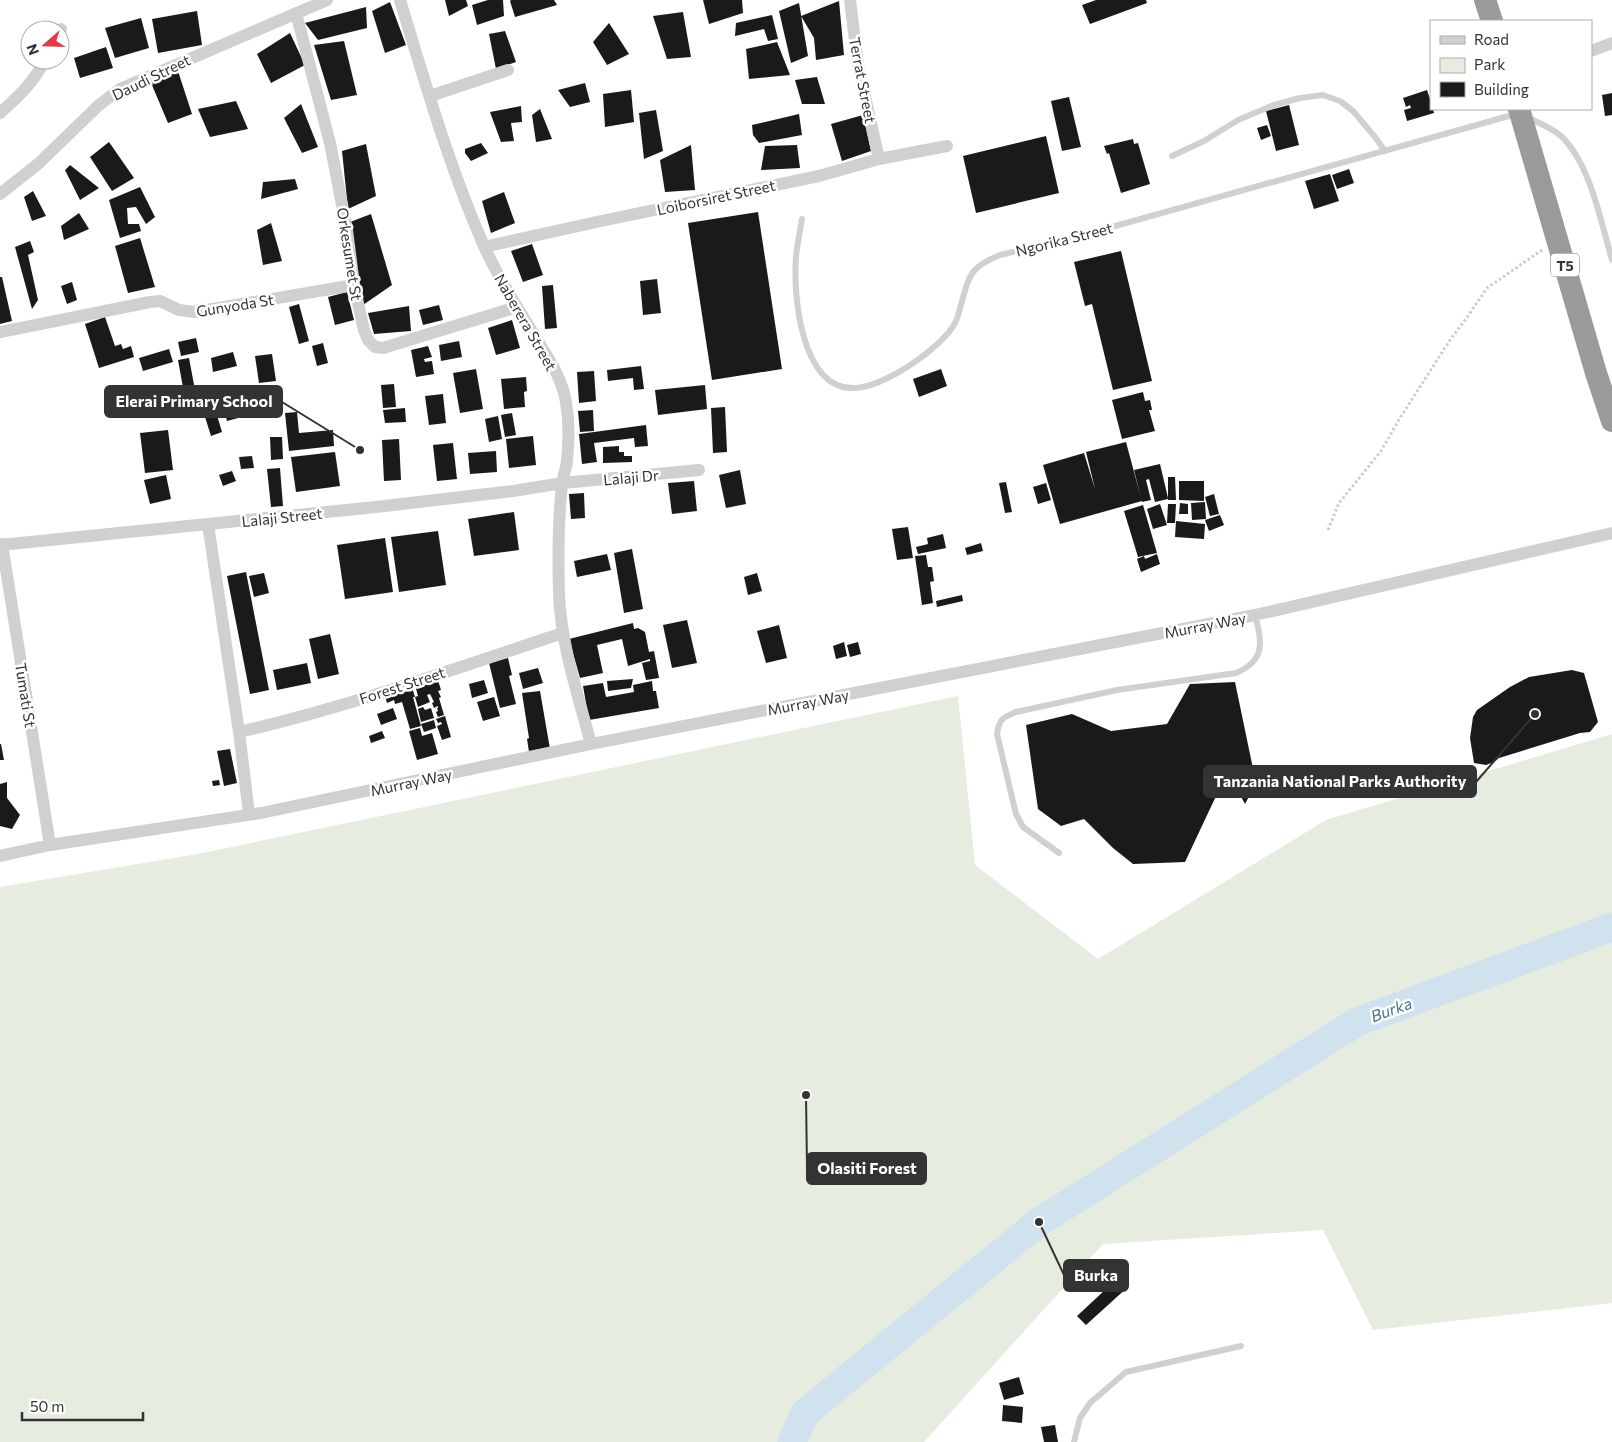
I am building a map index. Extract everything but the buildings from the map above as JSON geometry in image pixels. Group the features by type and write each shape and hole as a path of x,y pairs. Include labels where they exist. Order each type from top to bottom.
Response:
{"highway":[{"path":"1485,0 1492,20"},
{"name":"T5","path":"1520,111 1596,373 1612,421"}],"street":[{"name":"Daudi Street","path":"0,194 38,164 99,105 120,89 327,0"},
{"name":"Naberera Street","path":"400,0 463,195 484,247 559,377 566,402 567,462 560,517 559,586 563,633 591,744"},
{"name":"Terrat Street","path":"850,0 858,65 879,159"},
{"name":"Orkesumet St","path":"296,13 330,143 347,230 354,285 368,340 375,347 382,348 517,307"},
{"path":"1592,51 1612,43"},
{"path":"3,107 32,81 39,70"},
{"path":"430,96 508,70"},
{"name":"Loiborsiret Street","path":"484,247 819,176 879,159 947,146"},
{"name":"Gunyoda St","path":"0,332 150,302 160,301 179,310 196,312 354,285"},
{"name":"Lalaji Dr","path":"563,483 699,470"},
{"name":"Lalaji Street","path":"1,544 396,505 563,483"},
{"path":"208,524 239,732 249,814"},
{"name":"Murray Way","path":"0,856 50,846 271,811 591,744 1256,615 1612,533"},
{"name":"Tumati St","path":"1,544 50,846"},
{"name":"Forest Street","path":"239,732 287,721 338,706 563,633"}],"lane":[{"path":"1172,156 1204,141 1238,120 1274,105 1323,94 1340,101 1353,111 1385,151"},
{"name":"Ngorika Street","path":"802,219 796,257 797,305 808,351 816,367 829,379 840,386 855,388 880,381 930,351 950,331 956,321 967,280 981,264 1000,255 1079,236 1385,151 1520,111"},
{"path":"1520,111 1560,134 1574,151 1588,179 1612,260"},
{"path":"1059,853 1023,827 1016,814 998,734 999,723 1003,717 1032,708 1117,690 1207,678 1247,668 1256,659 1260,650 1260,633 1256,615"},
{"path":"1074,1442 1080,1418 1090,1403 1126,1372 1241,1346"}],"path":[{"path":"1328,530 1338,503 1381,451 1430,371 1487,288 1558,240"}],"green space":[{"path":"958,696 975,865 1098,959 1326,820 1612,734 1612,1303 1373,1330 1323,1230 1103,1244 924,1442 0,1442 0,887 198,854"}],"waterway":[{"name":"Burka","path":"792,1442 805,1413 1039,1222 1357,1022 1612,927"}],"place":[{"name":"Elerai Primary School","path":"360,450"},
{"name":"Tanzania National Parks Authority","path":"1535,714"},
{"name":"Olasiti Forest","path":"806,1095"},
{"name":"Burka","path":"1039,1222"}]}
